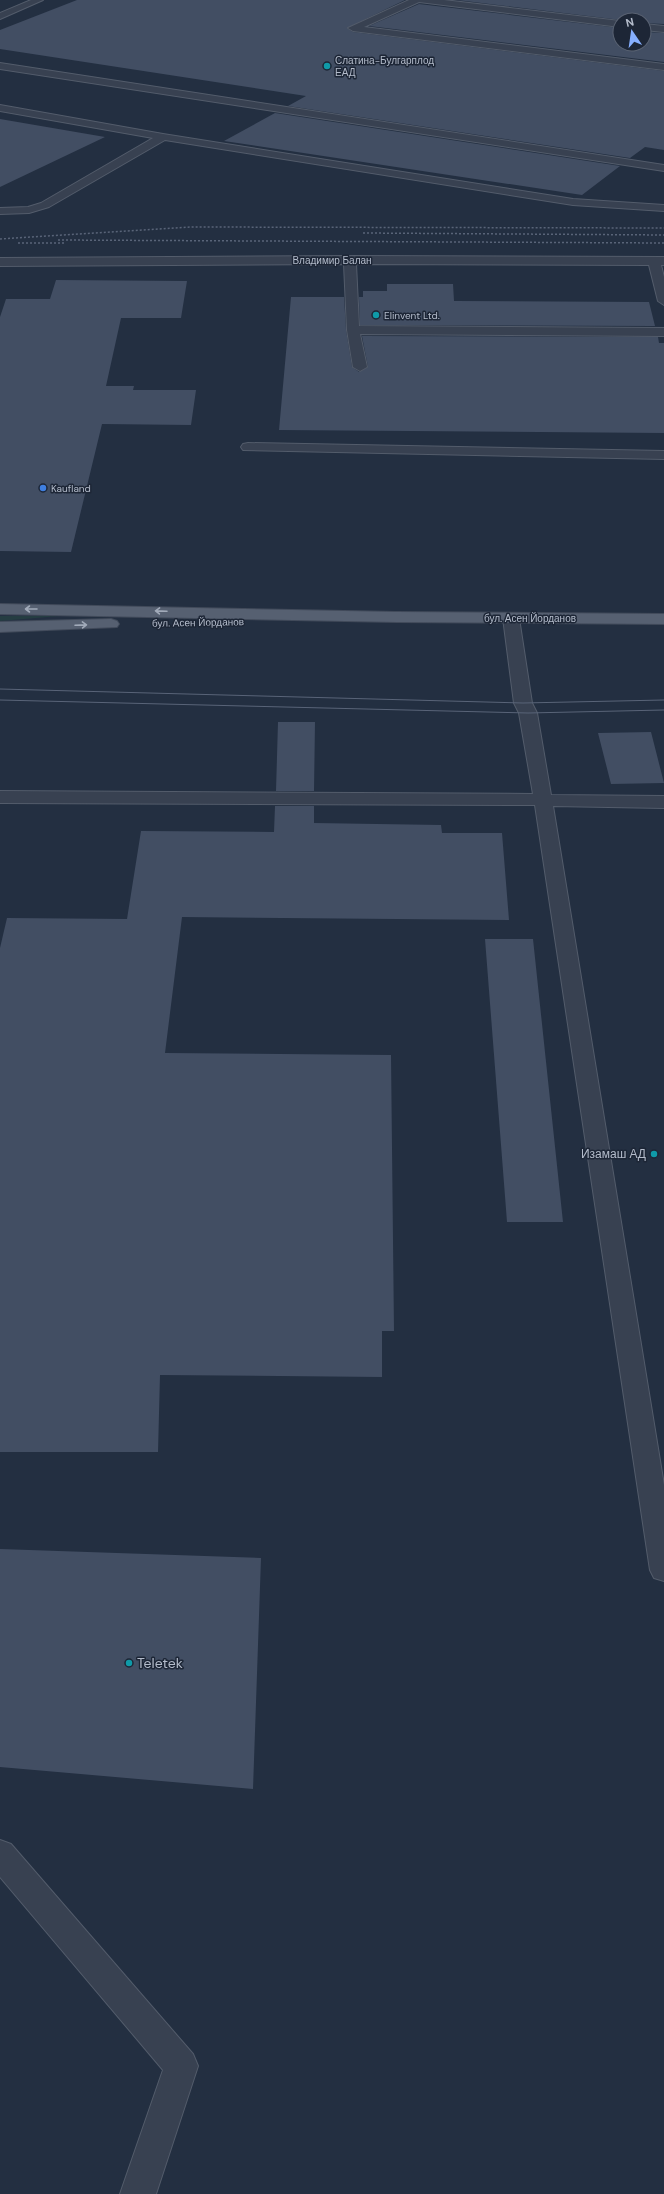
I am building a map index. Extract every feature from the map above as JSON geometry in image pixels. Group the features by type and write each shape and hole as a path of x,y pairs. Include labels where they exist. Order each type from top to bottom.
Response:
{"main road":[{"name":"бул. Асен Йорданов","path":"0,609 114,610 396,617 664,620"},
{"name":"бул. Асен Йорданов","path":"0,627 396,617"}],"lane":[{"path":"0,16 39,0"},
{"path":"416,0 353,28 664,67"},
{"path":"422,0 612,23"},
{"path":"652,28 664,29"},
{"path":"0,66 664,168"},
{"path":"0,108 163,137 573,202 664,208"},
{"path":"0,211 29,210 45,205 163,137"},
{"path":"350,260 353,330 360,367"},
{"name":"Владимир Балан","path":"0,262 350,260 659,261"},
{"path":"659,261 664,301"},
{"path":"353,330 664,332"},
{"path":"248,447 664,455"},
{"path":"511,618 523,703 528,713 543,800 664,1570"},
{"path":"0,797 664,802"},
{"path":"0,1854 181,2066 138,2194"}],"green space":[{"path":"0,616 60,616 0,621"}],"building":[{"name":"Слатина-Булгарплод ЕАД","path":"77,0 405,0 347,28 353,32 664,71 664,150 645,147 630,158 288,106 306,96 0,49 0,30"},
{"path":"457,0 664,0 664,24 652,23 652,12 612,12 612,19"},
{"path":"419,4 612,27 612,52 652,52 652,32 664,33 664,62 369,26"},
{"path":"275,113 620,166 582,195 224,141"},
{"path":"0,119 105,137 0,187"},
{"path":"56,280 187,281 181,318 121,318 106,386 134,386 133,390 196,390 191,425 102,424 71,552 0,551 0,317 6,299 50,299"},
{"path":"387,284 453,284 454,301 649,302 655,326 360,325 359,297 363,297 363,291 387,291"},
{"path":"291,297 344,297 346,330 352,367 359,372 368,367 362,336 658,337 659,343 664,343 664,433 279,430"},
{"path":"278,722 315,722 314,791 276,791"},
{"path":"651,732 664,783 611,784 598,733"},
{"path":"275,806 314,806 314,823 441,825 442,833 502,833 509,920 182,917 165,1053 391,1055 394,1331 382,1331 382,1377 160,1375 158,1452 0,1452 0,948 7,918 127,919 141,831 274,832"},
{"path":"485,939 533,939 563,1222 507,1222"},
{"name":"Teletek","path":"0,1549 261,1558 253,1789 0,1767"}],"tram line":[{"path":"0,689 523,703 664,700"},
{"path":"0,700 528,713 664,710"}],"railway":[{"path":"0,239 191,227 664,228"},
{"path":"363,233 664,235"},
{"path":"58,240 664,243"},
{"path":"18,243 64,243"}],"place":[{"name":"Слатина-Булгарплод ЕАД","path":"327,66"},
{"name":"Elinvent Ltd.","path":"376,315"},
{"name":"Kaufland","path":"43,488"},
{"name":"Изамаш АД","path":"654,1154"},
{"name":"Teletek","path":"129,1663"}]}
